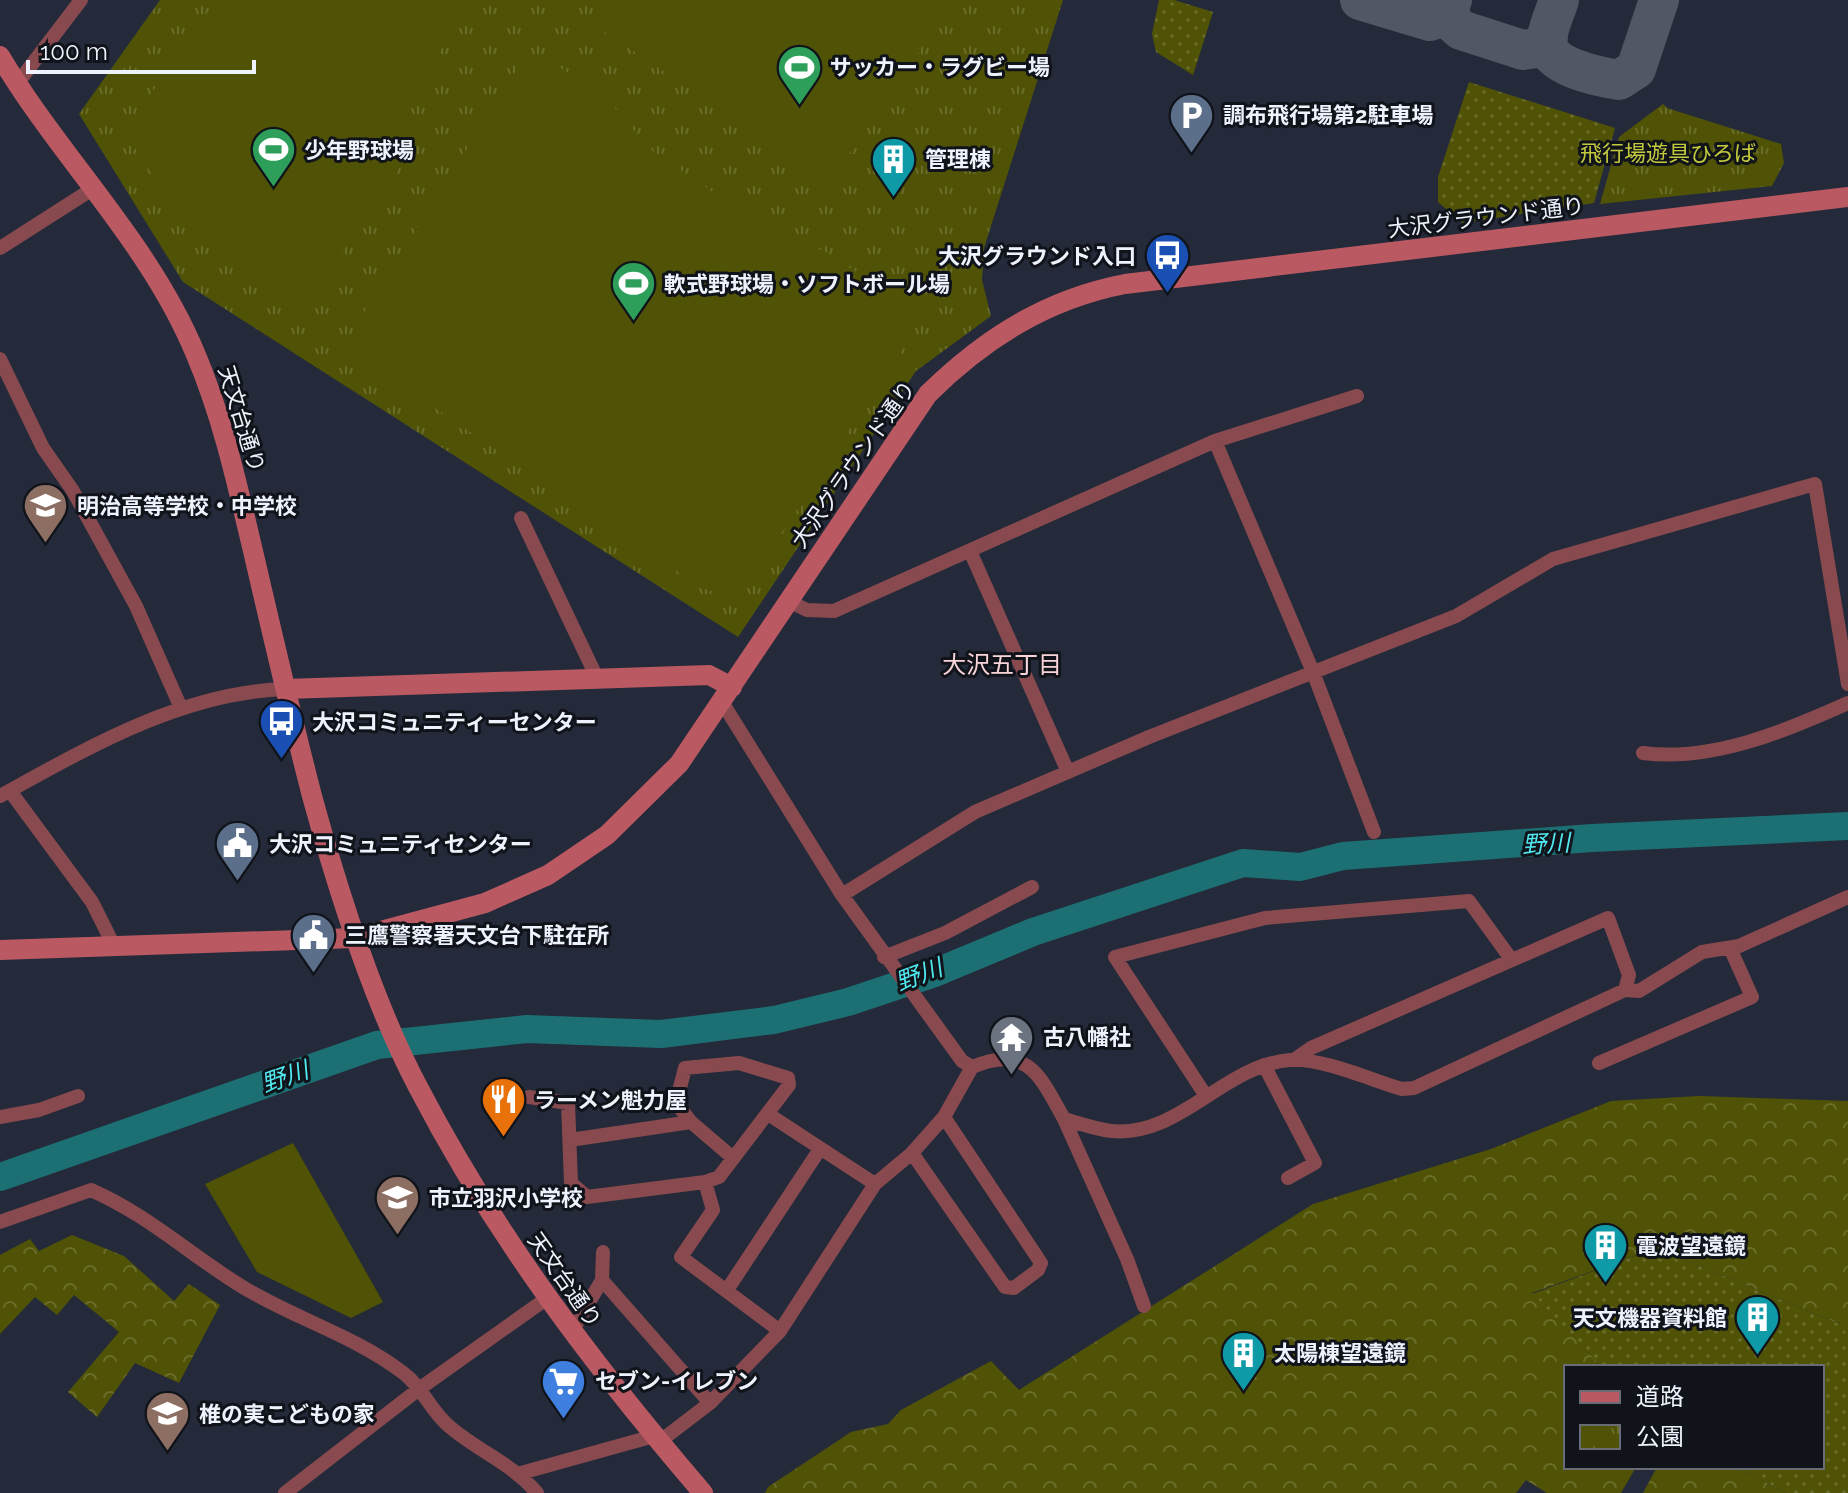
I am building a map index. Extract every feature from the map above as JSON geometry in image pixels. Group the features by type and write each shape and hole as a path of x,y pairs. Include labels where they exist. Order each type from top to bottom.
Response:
{"street":[{"path":"17,84 81,0"},
{"name":"天文台通り","path":"0,56 156,278 202,370 229,447 312,796 355,938 413,1078 470,1179 546,1299 703,1493"},
{"path":"0,248 94,188"},
{"name":"大沢グラウンド通り","path":"0,950 355,938 435,919 517,891 582,854 659,785 694,744 928,394 978,349 1021,320 1054,304 1125,284 1848,197"},
{"path":"0,359 43,448 73,491 136,606 181,708"},
{"path":"788,601 807,610 834,611 1215,441 1357,396"},
{"path":"1215,441 1313,672 1374,832"},
{"path":"842,895 975,812 1456,616 1553,559 1815,484 1848,684"},
{"path":"521,518 597,678"},
{"path":"970,551 1068,772"},
{"path":"113,944 92,902 5,794 136,725 181,708 255,690 709,675 727,694 842,895 925,1014 962,1061 972,1067"},
{"path":"1643,753 1665,756 1782,733 1848,703"},
{"path":"884,957 945,933 1032,887"},
{"path":"1064,1119 1113,1131 1155,1125 1248,1070 1294,1060 1402,1089 1414,1088 1625,990 1639,991 1702,952 1730,948 1848,897"},
{"path":"1206,1096 1115,957 1265,918 1469,901 1511,959"},
{"path":"1294,1060 1311,1048 1608,918 1629,975 1625,990"},
{"path":"1599,1063 1752,997 1730,948"},
{"path":"521,1473 657,1439 710,1403 780,1331 875,1184 912,1153 944,1117 972,1067 1006,1057 1020,1059 1035,1072 1064,1119 1127,1259 1144,1306"},
{"path":"529,1097 568,1103 571,1183 587,1197 705,1182 719,1177 789,1085 788,1078 739,1063 685,1068 676,1103 691,1122 733,1158"},
{"path":"1264,1065 1315,1163 1288,1178"},
{"path":"0,1117 39,1110 78,1096"},
{"path":"768,1114 875,1184"},
{"path":"912,1153 1005,1287 1014,1288 1038,1270 1041,1263 944,1117"},
{"path":"570,1140 691,1122"},
{"path":"727,1290 820,1149"},
{"path":"705,1182 713,1210 681,1257 780,1331"},
{"path":"0,1222 91,1190 173,1235 241,1286 378,1354 419,1389 447,1425 521,1473 537,1493"},
{"path":"571,1333 602,1280 603,1252"},
{"path":"602,1280 710,1403"},
{"path":"285,1493 419,1389 546,1299"}],"green space":[{"path":"160,0 1063,0 984,248 982,280 991,316 916,371 738,637 183,282 79,114"},
{"name":"少年野球場","path":"216,0 473,1 396,119 420,135 312,299 300,305 190,233 133,145 139,111"},
{"name":"サッカー・ラグビー場","path":"620,0 941,0 950,6 830,182 600,29"},
{"path":"1159,0 1174,0 1213,12 1193,75 1156,52 1152,34"},
{"name":"軟式野球場・ソフトボール場","path":"542,56 603,95 651,150 786,242 823,250 904,304 911,336 752,578 732,591 713,592 698,585 353,353 353,330 520,64 525,59"},
{"path":"1469,82 1615,128 1594,203 1462,223 1438,202 1438,177"},
{"name":"飛行場遊具ひろば","path":"1663,104 1667,108 1781,144 1784,163 1772,186 1600,204 1619,137"},
{"path":"1699,1096 1848,1101 1848,1336 1840,1324 1656,1248 1532,1293 1600,1365 1564,1365 1564,1469 1635,1469 1621,1493 1547,1493 1526,1480 1516,1493 765,1493 768,1487 851,1432 888,1424 901,1410 991,1361 1019,1390 1313,1204 1491,1149 1611,1101"},
{"path":"293,1143 383,1302 351,1318 257,1272 205,1184"},
{"path":"72,1235 124,1256 174,1301 189,1284 220,1305 179,1383 135,1363 97,1417 68,1392 119,1332 74,1295 57,1315 35,1297 0,1334 0,1255 30,1239 39,1251"},
{"path":"1656,1248 1840,1324 1848,1335 1848,1493 1786,1493 1741,1469 1824,1469 1824,1365 1600,1365 1532,1294"},
{"path":"1656,1469 1741,1469 1786,1493 1643,1493"}],"waterway":[{"name":"野川","path":"0,1177 377,1045 527,1029 661,1034 774,1020 848,1002 932,974 1033,932 1243,863 1300,867 1343,856 1592,838 1848,826"}],"taxiway":[{"path":"1360,0 1430,21 1446,13 1452,0"},
{"path":"1559,0 1548,33 1550,52 1556,59 1577,70 1619,80 1636,69 1659,0"},
{"path":"1449,8 1452,22 1461,30 1523,50 1537,48 1548,37"}],"place":[{"name":"サッカー・ラグビー場","path":"799,106"},
{"name":"調布飛行場第2駐車場","path":"1192,154"},
{"name":"少年野球場","path":"273,189"},
{"name":"管理棟","path":"894,198"},
{"name":"大沢グラウンド入口","path":"1167,295"},
{"name":"軟式野球場・ソフトボール場","path":"633,323"},
{"name":"明治高等学校・中学校","path":"46,545"},
{"name":"大沢コミュニティーセンター","path":"281,761"},
{"name":"大沢コミュニティセンター","path":"238,883"},
{"name":"三鷹警察署天文台下駐在所","path":"314,974"},
{"name":"古八幡社","path":"1012,1076"},
{"name":"ラーメン魁力屋","path":"503,1139"},
{"name":"市立羽沢小学校","path":"398,1237"},
{"name":"電波望遠鏡","path":"1605,1285"},
{"name":"天文機器資料館","path":"1758,1357"},
{"name":"太陽棟望遠鏡","path":"1243,1392"},
{"name":"セブン-イレブン","path":"564,1420"},
{"name":"椎の実こどもの家","path":"168,1453"}],"district":[{"name":"大沢五丁目","path":"1002,665"}]}
